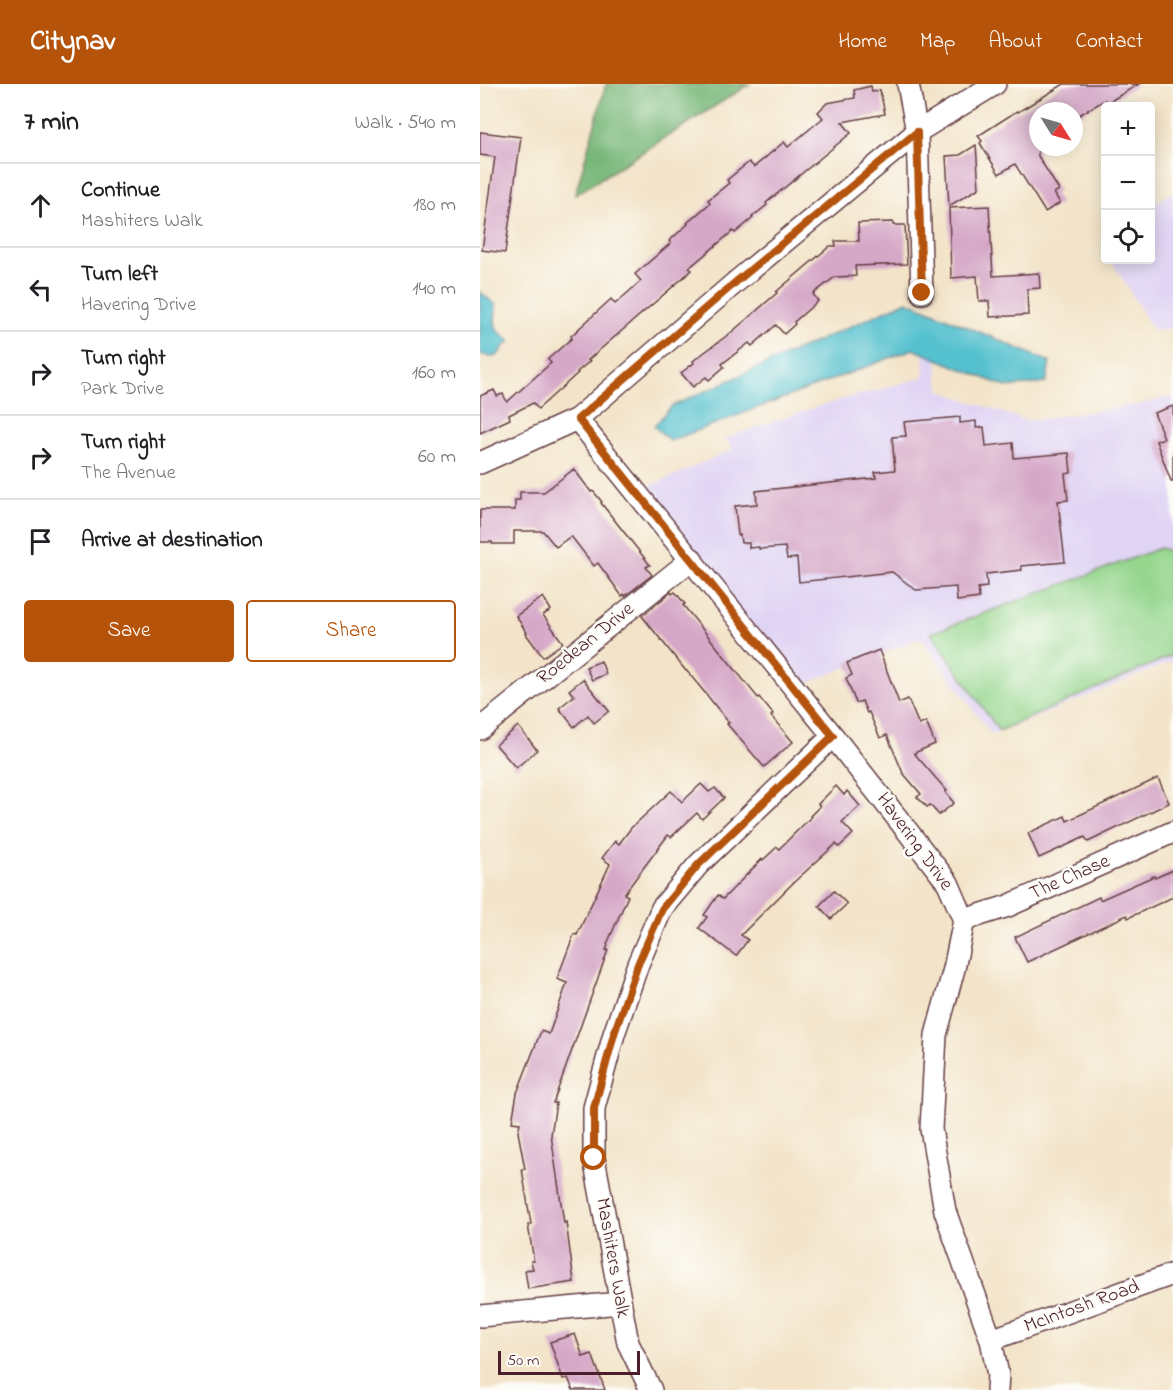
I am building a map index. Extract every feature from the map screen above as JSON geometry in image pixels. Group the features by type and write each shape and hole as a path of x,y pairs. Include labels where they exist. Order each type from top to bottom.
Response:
{"street":[{"path":"909,84 917,132 922,293"},
{"path":"480,463 578,419 737,281 917,132 995,84"},
{"name":"Havering Drive","path":"578,419 692,559 948,883 964,920"},
{"name":"Roedean Drive","path":"480,729 692,559"},
{"name":"Mashiters Walk","path":"651,1390 628,1343 594,1158 594,1108 614,1034 638,964 662,909 698,865 833,736"},
{"name":"The Chase","path":"964,920 1008,906 1173,832"},
{"path":"964,920 954,969 936,1035 931,1129 945,1211 991,1340 998,1375 997,1390"},
{"name":"McIntosh Road","path":"991,1340 1173,1274"},
{"path":"480,1316 620,1303"}],"shaded area":[{"path":"1173,192 1173,327 1154,331 1113,264 1155,264 1155,203"},
{"path":"935,312 938,378 941,391 1027,421 1142,404 1173,396 1173,661 992,735 921,638 794,688 637,492 733,449 725,438 822,405 924,377 922,313"}],"green space":[{"path":"606,84 750,84 575,195"},
{"path":"1160,548 1173,552 1173,655 999,731 931,633"}],"water":[{"path":"480,292 496,305 496,327 510,342 497,356 480,354"},
{"path":"907,301 1050,362 1046,383 1006,387 913,349 670,441 654,426 672,406"}],"building":[{"path":"1064,84 1139,84 1109,102 1105,100 1083,113 1083,102 1034,102"},
{"path":"871,86 872,92 880,90 885,114 842,122 851,133 766,203 767,205 735,233 733,231 689,268 692,270 588,360 590,361 578,373 538,409 533,403 509,415 510,419 480,433 480,396 494,390 497,396 503,394 507,402 551,363 548,359 611,299 615,304 641,281 635,274 671,243 669,241 710,203 708,200 729,183 727,180 749,162 754,167 784,142 788,147 823,118 818,112 827,103 855,98 854,90"},
{"path":"1029,105 1029,156 1038,156 1059,190 1054,193 1060,203 1045,212 1015,164 999,174 978,136"},
{"path":"480,132 521,137 505,253 482,250 495,157 480,155"},
{"path":"976,145 979,188 949,206 946,156 960,155"},
{"path":"989,206 993,276 1039,273 1040,288 1027,289 1028,315 990,317 989,301 979,301 977,276 951,278 949,208"},
{"path":"893,222 893,225 905,225 907,264 855,266 856,276 835,277 813,294 818,301 784,334 776,325 752,346 749,343 722,364 724,367 709,380 706,377 693,387 681,373 830,246 836,246 835,241 859,241 858,223"},
{"path":"1173,406 1173,481 1171,481 1156,441 1164,438 1154,413"},
{"path":"960,417 960,423 976,421 976,428 984,427 986,446 1013,443 1014,458 1069,453 1071,473 1065,474 1068,500 1058,501 1065,562 1021,566 1022,570 986,574 987,587 978,588 979,598 957,601 956,587 916,590 892,572 799,582 797,558 787,559 785,547 759,549 759,547 749,548 749,543 741,543 735,506 757,504 756,491 876,478 875,472 895,470 892,437 906,436 904,422"},
{"path":"574,469 650,565 646,567 652,575 625,596 624,594 622,596 598,563 594,566 571,536 556,547 543,531 514,531 514,544 480,542 480,510 515,510 515,500 520,500 520,492 544,492"},
{"path":"671,592 672,594 675,592 685,604 683,605 773,714 771,716 793,742 764,767 642,616"},
{"path":"543,597 551,610 543,615 563,643 543,657 516,616"},
{"path":"879,650 899,703 908,699 919,725 926,722 935,744 914,753 947,791 945,792 954,803 939,815 930,805 927,807 917,797 921,794 903,773 887,735 880,738 862,701 856,703 846,678 852,675 847,663"},
{"path":"601,661 606,674 592,680 586,667"},
{"path":"583,679 609,711 594,723 588,715 574,727 559,708 574,696 569,690"},
{"path":"518,726 537,750 516,768 496,745"},
{"path":"1158,778 1169,803 1088,842 1085,837 1039,858 1028,833 1065,816 1067,821"},
{"path":"701,784 709,792 715,788 724,798 702,819 697,813 671,837 668,835 624,894 628,896 607,944 606,950 608,950 553,1103 556,1103 551,1135 574,1282 528,1289 525,1270 533,1269 531,1261 534,1261 528,1225 531,1224 522,1169 525,1169 518,1132 520,1123 512,1122 517,1093 541,1031 549,1034 567,983 557,979 574,934 577,935 610,864 602,858 615,841 619,844 631,828 671,791 682,802"},
{"path":"836,786 844,795 847,791 860,806 842,822 853,834 839,847 836,844 741,935 748,940 736,956 699,928 707,917 704,915 718,895 723,899 762,859 777,847 779,849 811,817 820,806 818,804"},
{"path":"1173,870 1173,897 1128,918 1127,915 1027,962 1015,937 1099,897 1100,900"},
{"path":"834,891 847,904 831,919 819,906"},
{"path":"575,1334 583,1357 592,1354 605,1390 573,1390 568,1378 563,1379 550,1342"}],"route":[{"path":"594,1158 594,1108 614,1034 638,964 662,909 698,865 833,736 578,419 737,281 917,132 922,293"}]}
